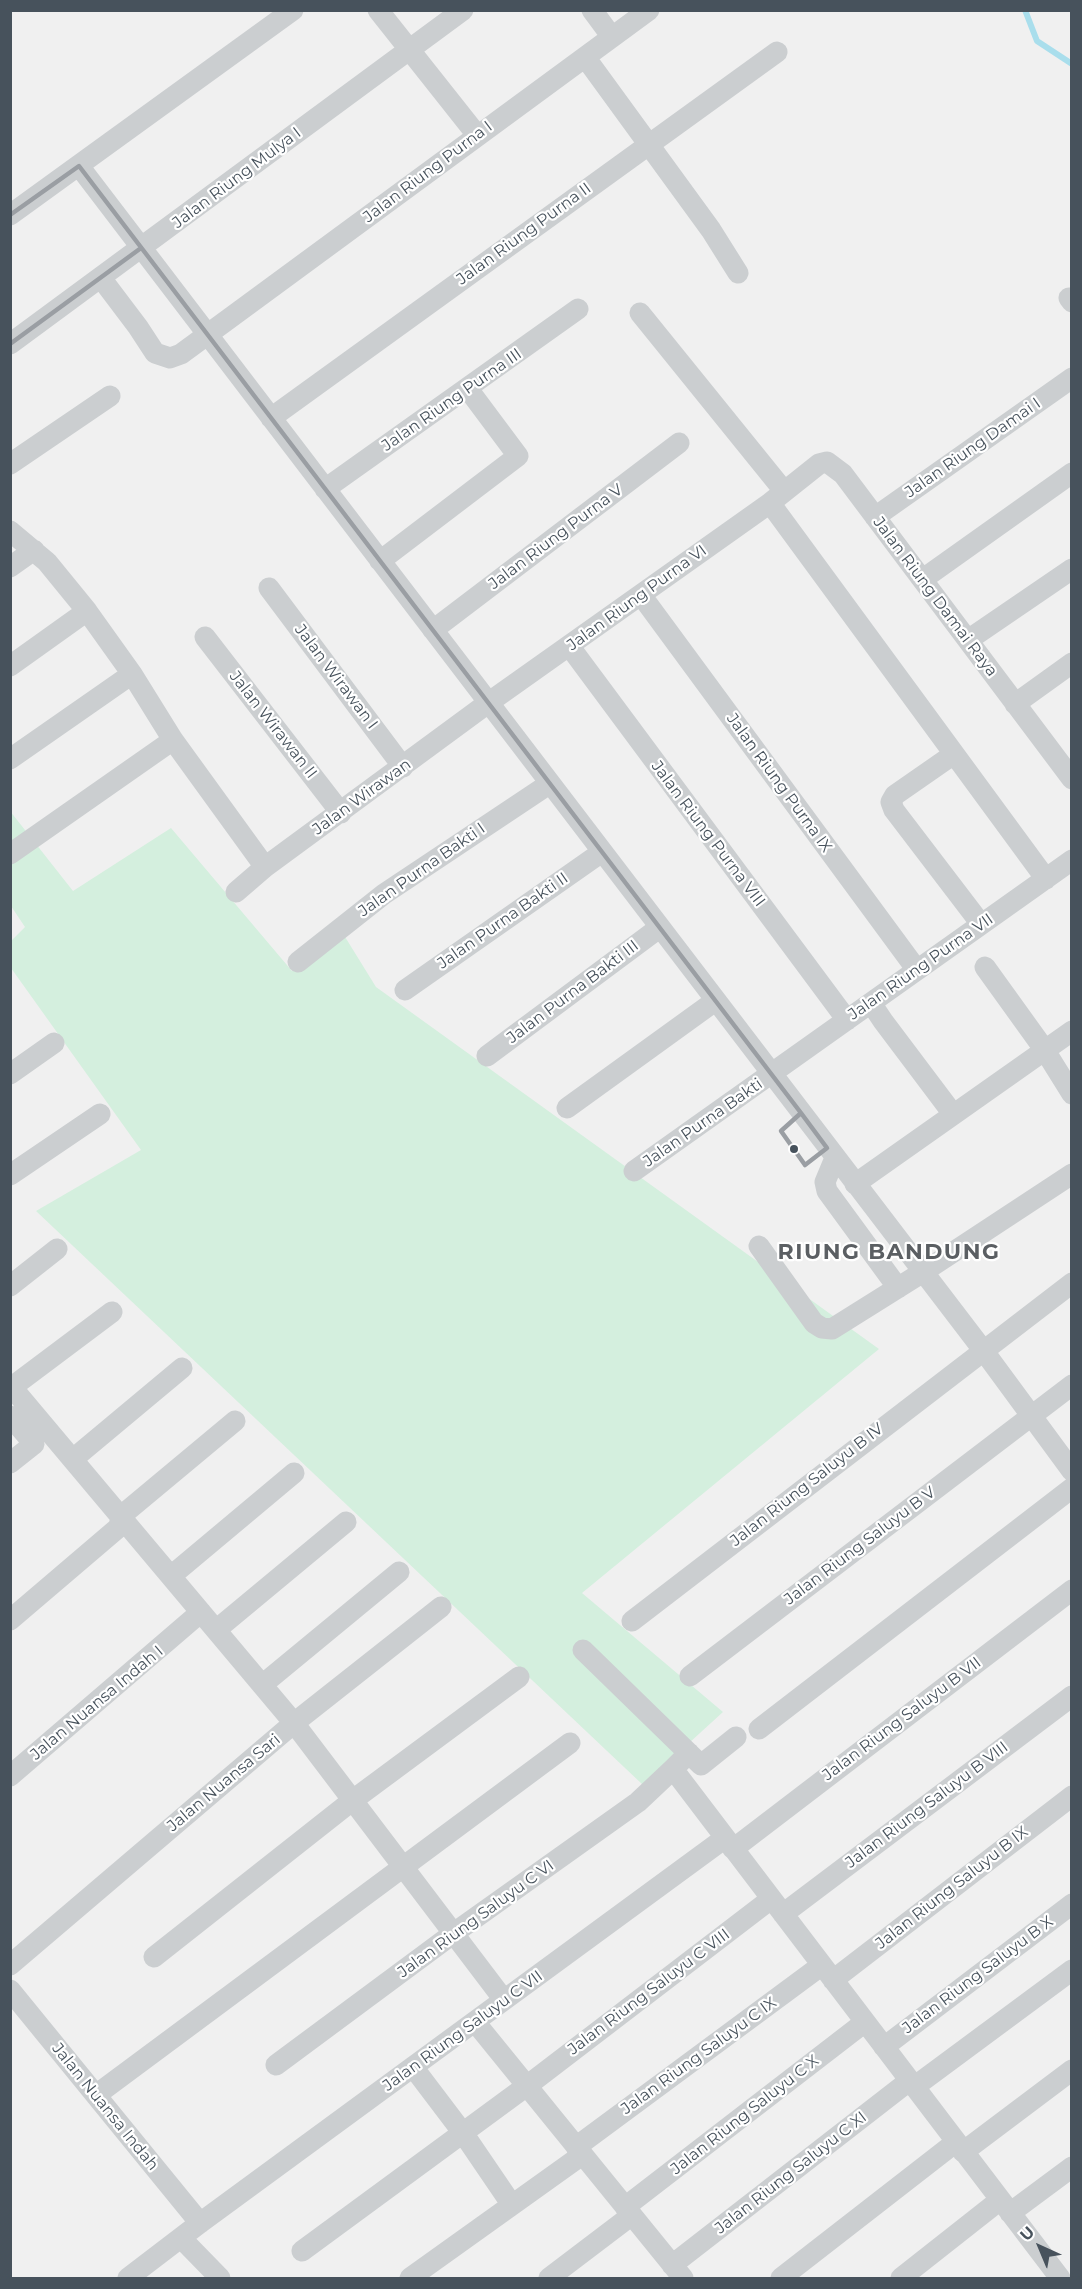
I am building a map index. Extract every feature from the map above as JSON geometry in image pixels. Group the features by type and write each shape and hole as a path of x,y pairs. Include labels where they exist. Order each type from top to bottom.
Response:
{"street":[{"path":"10,215 293,10"},
{"path":"378,10 477,135"},
{"name":"Jalan Riung Mulya I","path":"10,345 463,10"},
{"path":"592,10 612,37"},
{"name":"Jalan Riung Purna I","path":"101,278 155,353 170,358 181,354 649,10"},
{"name":"Jalan Riung Purna II","path":"271,418 777,52"},
{"path":"585,57 711,230 738,273"},
{"path":"79,166 983,1350 1071,1471"},
{"name":"Jalan Riung Purna III","path":"325,489 578,309"},
{"path":"640,313 777,497 954,754 1046,879"},
{"name":"Jalan Riung Damai I","path":"875,517 1071,378"},
{"path":"380,561 518,456 468,389"},
{"path":"10,464 110,396"},
{"name":"Jalan Riung Purna V","path":"433,630 679,443"},
{"name":"Jalan Riung Damai Raya","path":"777,497 819,464 827,462 834,465 923,579 1015,704 1069,769"},
{"path":"923,579 1071,473"},
{"name":"Jalan Riung Purna VI","path":"488,703 570,647 777,497"},
{"path":"10,531 47,562 87,611 132,674 173,740 265,867"},
{"path":"10,567 34,550"},
{"path":"968,640 1071,569"},
{"name":"Jalan Wirawan I","path":"269,588 403,767"},
{"name":"Jalan Riung Purna IX","path":"641,595 917,970"},
{"path":"10,666 87,611"},
{"name":"Jalan Wirawan II","path":"205,637 341,813"},
{"name":"Jalan Riung Purna VIII","path":"570,647 847,1020"},
{"path":"1015,704 1071,663"},
{"path":"10,759 132,674"},
{"name":"Jalan Wirawan","path":"236,892 265,867 488,703"},
{"path":"10,854 173,740"},
{"path":"954,754 895,795 891,802 894,810 981,924"},
{"name":"Jalan Purna Bakti I","path":"298,962 384,894 549,784"},
{"name":"Jalan Purna Bakti II","path":"405,990 602,852"},
{"name":"Jalan Riung Purna VII","path":"771,1074 847,1020 876,1010 917,970 1071,860"},
{"name":"Jalan Purna Bakti III","path":"487,1056 659,928"},
{"path":"985,967 1044,1049 1071,1094"},
{"path":"567,1108 715,1001"},
{"path":"876,1010 953,1114"},
{"path":"855,1184 1071,1031"},
{"path":"10,1074 54,1043"},
{"name":"Jalan Purna Bakti","path":"634,1171 771,1074"},
{"path":"10,1175 100,1114"},
{"path":"831,1153 825,1182 827,1191 897,1288"},
{"path":"759,1246 814,1323 822,1328 832,1329 1071,1174"},
{"path":"10,1286 57,1250"},
{"name":"Jalan Riung Saluyu B IV","path":"632,1621 1071,1283"},
{"path":"112,1312 11,1386 73,1459 120,1522 171,1576 294,1723 504,2000"},
{"path":"73,1459 182,1368"},
{"name":"Jalan Riung Saluyu B V","path":"690,1676 1071,1385"},
{"path":"10,1416 34,1444 10,1463"},
{"path":"10,1620 235,1420"},
{"path":"171,1576 294,1473"},
{"path":"759,1729 1071,1488"},
{"path":"216,1630 346,1522"},
{"path":"262,1685 399,1572"},
{"name":"Jalan Riung Saluyu B VII","path":"729,1844 1071,1590"},
{"name":"Jalan Nuansa Sari","path":"10,1965 294,1723 441,1607"},
{"name":"Jalan Nuansa Indah I","path":"11,1775 201,1612"},
{"path":"583,1650 701,1765 736,1737"},
{"path":"154,1957 353,1800 519,1677"},
{"name":"Jalan Riung Saluyu B VIII","path":"777,1906 1071,1696"},
{"path":"96,2095 570,1743"},
{"name":"Jalan Riung Saluyu C VI","path":"276,2065 454,1933 638,1802 689,1753"},
{"path":"673,1769 1005,2206 1061,2275"},
{"name":"Jalan Riung Saluyu B IX","path":"827,1973 1071,1796"},
{"name":"Jalan Riung Saluyu C VII","path":"128,2278 504,2000 729,1844"},
{"name":"Jalan Riung Saluyu B X","path":"884,2047 1071,1904"},
{"name":"Jalan Riung Saluyu C VIII","path":"463,2133 777,1906"},
{"name":"Jalan Riung Saluyu C XI","path":"678,2272 912,2084 1071,1970"},
{"name":"Jalan Riung Saluyu C IX","path":"410,2278 512,2205 579,2151 827,1973"},
{"name":"Jalan Nuansa Indah","path":"10,1990 200,2223"},
{"path":"475,2022 678,2272"},
{"name":"Jalan Riung Saluyu C X","path":"549,2278 865,2022"},
{"path":"413,2067 463,2133 512,2205"},
{"path":"781,2278 960,2147 1071,2070"},
{"path":"302,2251 463,2133"},
{"path":"901,2278 1005,2206 1071,2167"},
{"path":"181,2238 220,2278"}],"green space":[{"path":"10,811 73,891 171,828 292,971 342,932 376,987 879,1349 582,1593 723,1712 643,1785 36,1211 141,1150 11,968 11,941 25,927 11,906"}],"waterway":[{"path":"1025,10 1037,41 1072,64"}],"transit line":[{"path":"10,215 79,166 801,1113"},
{"path":"10,344 141,248"},
{"path":"801,1113 827,1148 805,1165 781,1131 801,1113"}],"district":[{"name":"RIUNG BANDUNG","path":"889,1253"}]}
